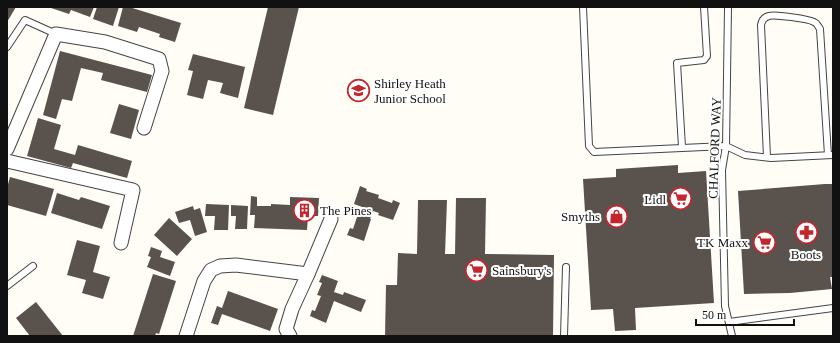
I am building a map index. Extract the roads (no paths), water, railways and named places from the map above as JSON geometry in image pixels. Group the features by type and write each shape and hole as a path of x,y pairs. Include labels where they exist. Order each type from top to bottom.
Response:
{"street":[{"path":"7,149 56,34 105,42 159,59 162,71 144,128"},
{"path":"7,161 133,190 121,243"},
{"path":"290,336 286,329 292,309 330,219"},
{"path":"186,336 204,282 211,270 220,266 236,264 308,274"}],"lane":[{"path":"583,7 589,146 594,152 726,146 745,154 767,157 831,155 822,41 820,29 817,24 812,20 775,15 766,16 762,21 767,157"},
{"path":"682,147 677,63 704,60 707,56 704,7"},
{"name":"CHALFORD WAY","path":"728,7 726,146 722,170 725,306 732,336"},
{"path":"7,47 25,20 56,34"},
{"path":"7,286 33,266"},
{"path":"564,336 566,267"},
{"path":"729,322 833,308"}],"place":[{"name":"Shirley Heath Junior School","path":"359,90"},
{"name":"Lidl","path":"681,199"},
{"name":"The Pines","path":"304,210"},
{"name":"Smyths","path":"616,216"},
{"name":"Boots","path":"806,232"},
{"name":"TK Maxx","path":"764,242"},
{"name":"Sainsbury's","path":"476,270"}]}
